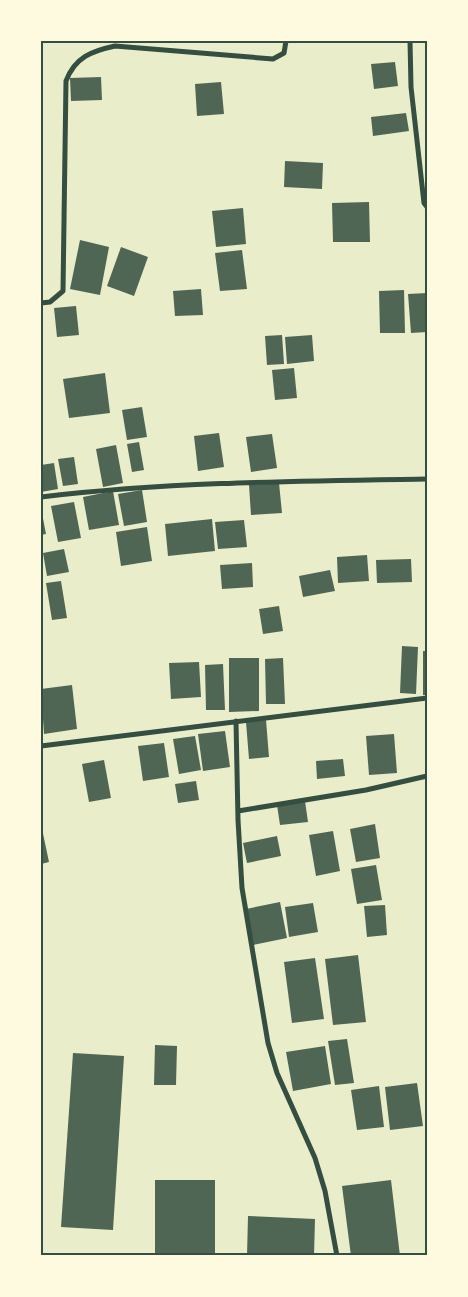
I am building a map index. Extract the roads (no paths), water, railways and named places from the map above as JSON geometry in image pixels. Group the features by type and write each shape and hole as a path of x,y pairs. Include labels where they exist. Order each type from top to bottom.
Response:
{"street":[{"path":"41,303 50,302 63,291 66,80 70,69 80,58 97,50 115,46 273,59 284,53 286,41"},
{"path":"410,41 411,87 424,203 427,207"},
{"path":"41,497 110,489 179,485 427,479"},
{"path":"41,746 427,698"},
{"path":"236,721 242,888 268,1043 277,1073 315,1158 325,1191 337,1256"},
{"path":"238,811 366,790 427,776"}]}
